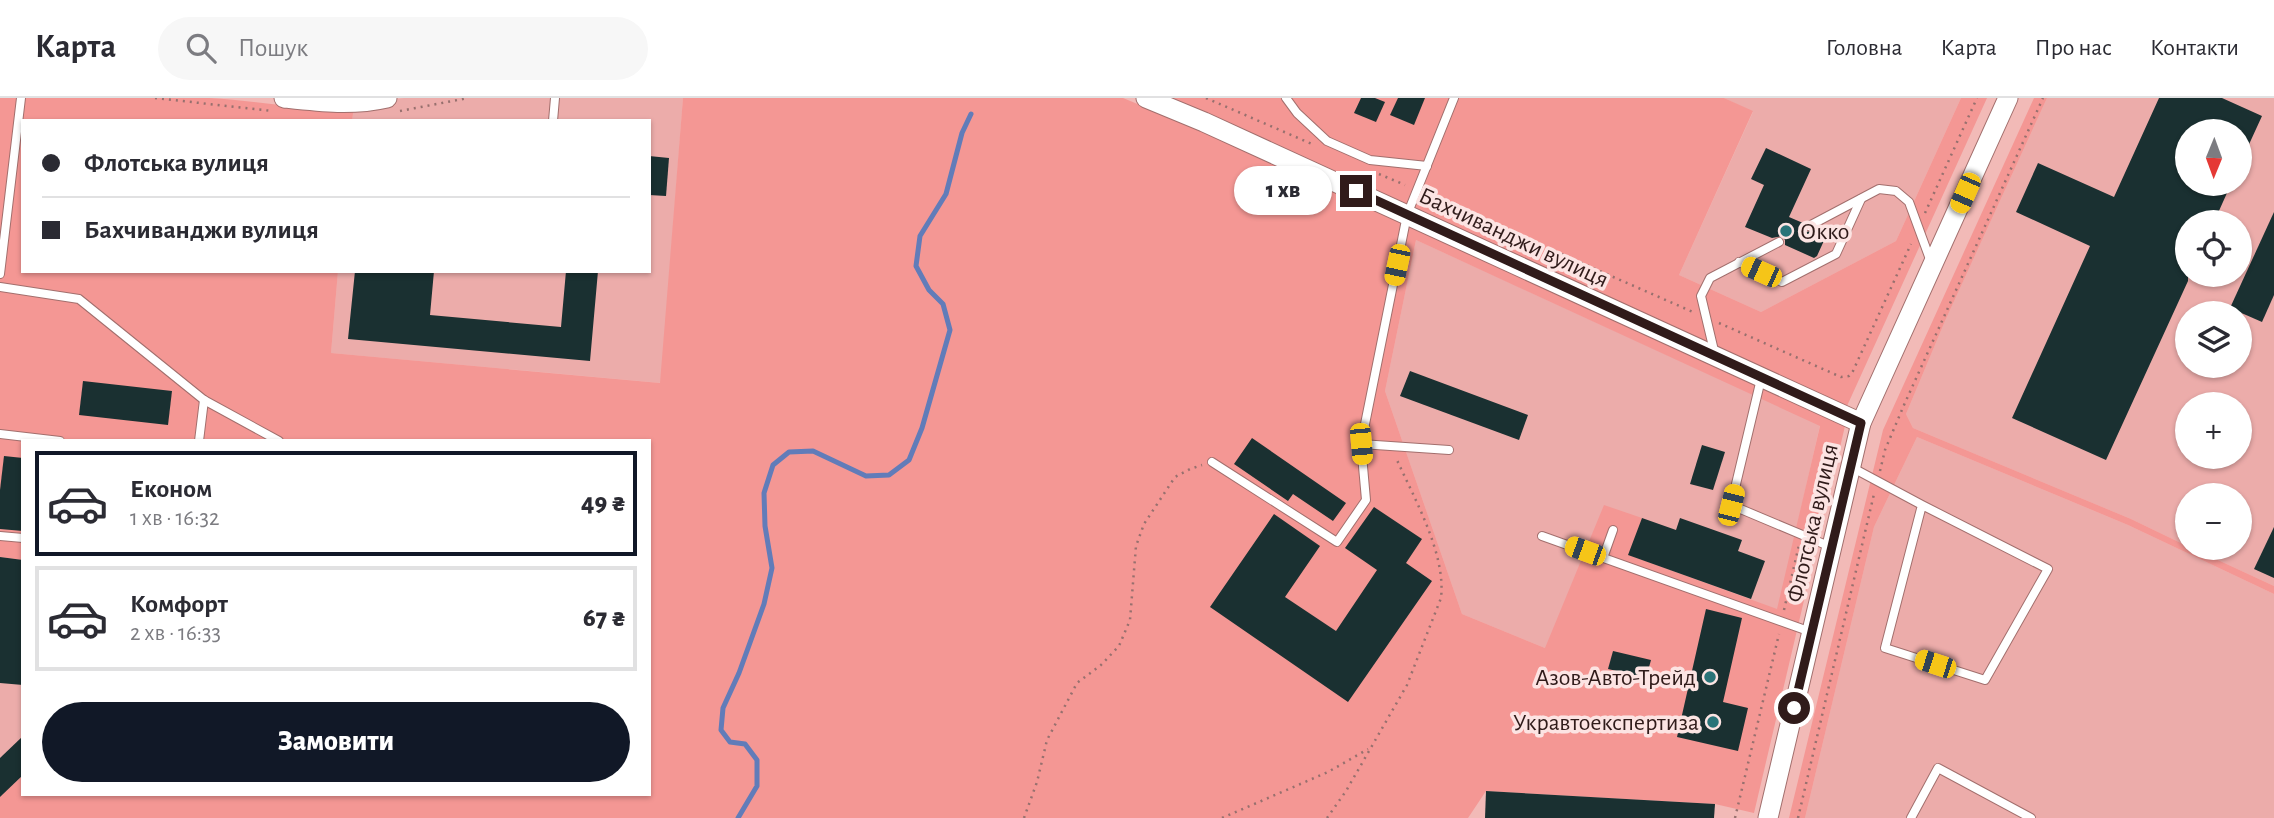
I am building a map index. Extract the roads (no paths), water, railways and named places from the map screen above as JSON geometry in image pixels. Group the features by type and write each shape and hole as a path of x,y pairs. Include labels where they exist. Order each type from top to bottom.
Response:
{"street":[{"path":"284,98 345,104 387,98"},
{"name":"Бахчиванджи вулиця","path":"1146,98 1204,122 1861,423"},
{"name":"Флотська вулиця","path":"1768,818 1861,423 2008,98"}],"lane":[{"path":"0,274 21,98"},
{"path":"553,119 555,98"},
{"path":"1286,98 1297,113 1327,141 1370,160 1427,166"},
{"path":"1212,462 1337,542 1366,500 1361,444 1407,215 1454,98"},
{"path":"1809,226 1879,189 1896,191 1909,202 1932,265"},
{"path":"1739,262 1782,282 1836,254 1861,199"},
{"path":"1715,356 1701,296 1710,278 1779,242"},
{"path":"0,287 79,299 204,400 275,439"},
{"path":"1762,377 1731,505 1831,547"},
{"path":"199,439 204,400"},
{"path":"0,434 43,439"},
{"path":"1361,444 1450,450"},
{"path":"1850,466 2048,569 1985,680 1885,648 1922,505"},
{"path":"1603,558 1613,530"},
{"path":"0,536 21,538"},
{"path":"1542,536 1811,632"},
{"path":"1911,818 1938,768 2031,818"}],"waterway":[{"path":"738,818 757,786 757,760 745,744 730,742 721,730 723,708 764,604 772,568 765,526 764,493 773,465 789,452 813,451 866,476 889,475 909,460 922,428 950,330 943,304 929,290 916,266 920,236 946,194 962,133 971,114"}],"place":[{"name":"Окко","path":"1786,231"},
{"name":"Азов-Авто-Трейд","path":"1710,677"},
{"name":"Укравтоекспертиза","path":"1713,722"}]}
